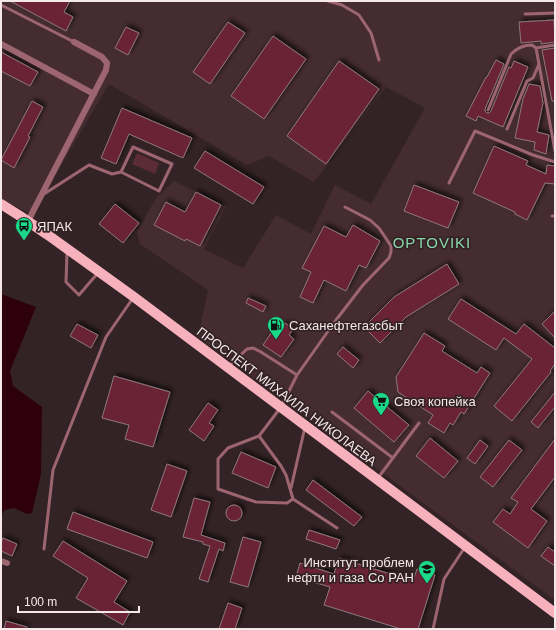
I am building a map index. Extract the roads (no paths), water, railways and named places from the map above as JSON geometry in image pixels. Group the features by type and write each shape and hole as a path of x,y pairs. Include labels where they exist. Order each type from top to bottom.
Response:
{"main road":[{"name":"ПРОСПЕКТ МИХАИЛА НИКОЛАЕВА","path":"1,204 28,221 99,271 555,613"}],"street":[{"path":"28,221 106,70 107,63 102,57 74,42"},
{"path":"1,44 94,94"}],"lane":[{"path":"328,1 342,5 359,15 371,33 379,60"},
{"path":"1,5 74,42"},
{"path":"525,14 555,13"},
{"path":"488,110 511,54 516,49 530,45 536,48 555,45"},
{"path":"536,48 555,151"},
{"path":"507,129 527,82 533,78 539,64"},
{"path":"449,183 475,131 533,155 555,162"},
{"path":"42,194 89,166 112,174 121,172 159,191 172,164 133,147 121,172"},
{"path":"293,499 287,503 256,502 218,489 218,459 228,448 259,436 281,407 297,375 336,320 363,285 389,258 391,246 379,228 370,220 345,207"},
{"path":"67,248 66,282 79,295 99,271"},
{"path":"44,549 54,470 106,337 134,297"},
{"path":"227,367 247,349 253,348 297,375"},
{"path":"332,412 393,458"},
{"path":"377,479 419,423"},
{"path":"290,489 305,425"},
{"path":"259,436 286,475 293,499 337,528"},
{"path":"433,629 444,579 466,546"}],"place":[{"name":"ЯПАК","path":"24,241"},
{"name":"Саханефтегазсбыт","path":"276,340"},
{"name":"Своя копейка","path":"381,416"},
{"name":"Институт проблем нефти и газа Со РАН","path":"427,584"}],"district":[{"name":"OPTOVIKI","path":"432,243"}]}
